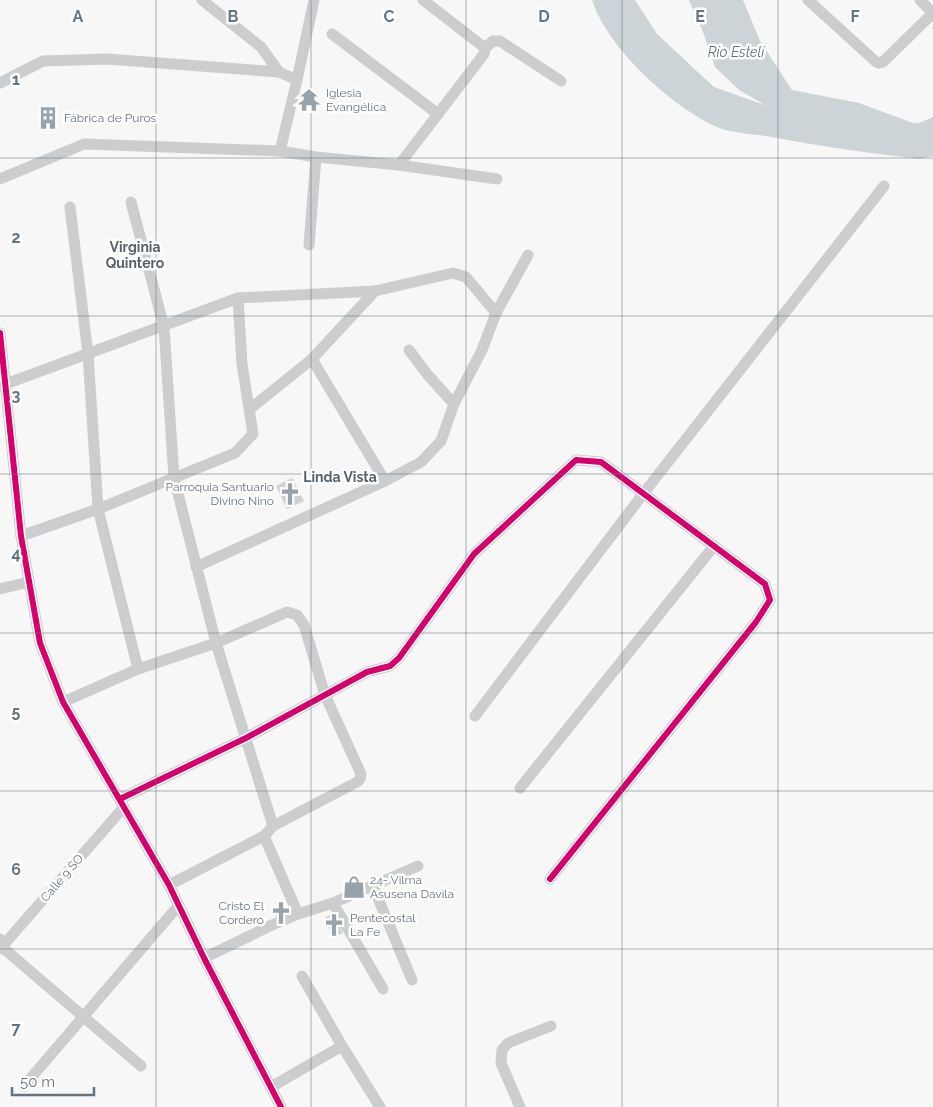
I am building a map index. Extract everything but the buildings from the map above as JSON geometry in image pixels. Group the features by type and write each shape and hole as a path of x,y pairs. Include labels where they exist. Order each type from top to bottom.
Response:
{"street":[{"path":"202,0 261,47 279,72"},
{"path":"280,151 314,0"},
{"path":"423,0 485,48"},
{"path":"808,0 879,63 883,62 933,13 920,0"},
{"path":"332,34 438,114"},
{"path":"399,165 484,54 485,48 493,41 500,41 561,82"},
{"path":"0,83 42,61 107,59 279,72 297,80"},
{"path":"0,179 84,144 280,151 497,179"},
{"path":"309,245 316,157"},
{"path":"475,716 643,494 884,186"},
{"path":"131,202 164,326 174,478 216,642 273,826"},
{"path":"70,207 88,354 98,509 138,669"},
{"path":"196,567 385,481 421,462 441,441 454,404 482,350 496,312 528,255"},
{"path":"2,386 238,298 376,291 452,273 466,277 496,312"},
{"path":"250,410 312,359 376,291"},
{"path":"21,536 98,509 235,453 253,434 242,364 238,298"},
{"path":"0,333 2,386 21,536 40,643 63,702 169,885 204,958 281,1107"},
{"path":"409,350 427,374 454,404"},
{"path":"312,359 385,481"},
{"path":"122,803 366,672 390,666 399,658 474,554 576,460 600,462 765,584 770,600 756,622 550,879"},
{"path":"520,788 714,546"},
{"path":"0,589 29,582"},
{"path":"63,702 138,669 216,642 287,612 297,615 304,625 325,695 360,774 360,779 273,826 264,836 169,885"},
{"name":"Calle 9 SO","path":"1,945 122,803"},
{"path":"264,836 298,914"},
{"path":"204,958 272,924 333,903 418,866"},
{"path":"372,886 412,980"},
{"path":"333,903 383,989"},
{"path":"24,1086 179,905"},
{"path":"1,945 83,1018 141,1066"},
{"path":"302,976 380,1107"},
{"path":"520,1107 501,1063 502,1050 508,1043 551,1026"},
{"path":"271,1087 342,1046"}],"water":[{"name":"Río Estelí","path":"592,0 635,0 657,34 714,87 765,105 739,90 715,67 689,0 743,0 760,41 792,90 859,103 913,123 919,123 933,117 933,156 920,159 862,152 735,132 717,127 680,105 643,74 612,38 600,19"}],"cycle path":[{"path":"0,333 21,536 40,643 63,702 169,885 204,958 281,1107"},
{"path":"120,799 246,738 367,672 390,666 399,658 474,554 576,460 601,462 765,584 770,600 756,622 550,879"}],"place":[{"name":"Iglesia Evangélica","path":"309,100"},
{"name":"Fábrica de Puros","path":"48,118"},
{"name":"Parroquia Santuario Divino Nino","path":"290,494"},
{"name":"24- Vilma Asusena Davila","path":"354,887"},
{"name":"Cristo El Cordero","path":"281,913"},
{"name":"Pentecostal La Fe","path":"334,925"}],"district":[{"name":"Virginia Quintero","path":"135,256"},
{"name":"Linda Vista","path":"340,477"}]}
